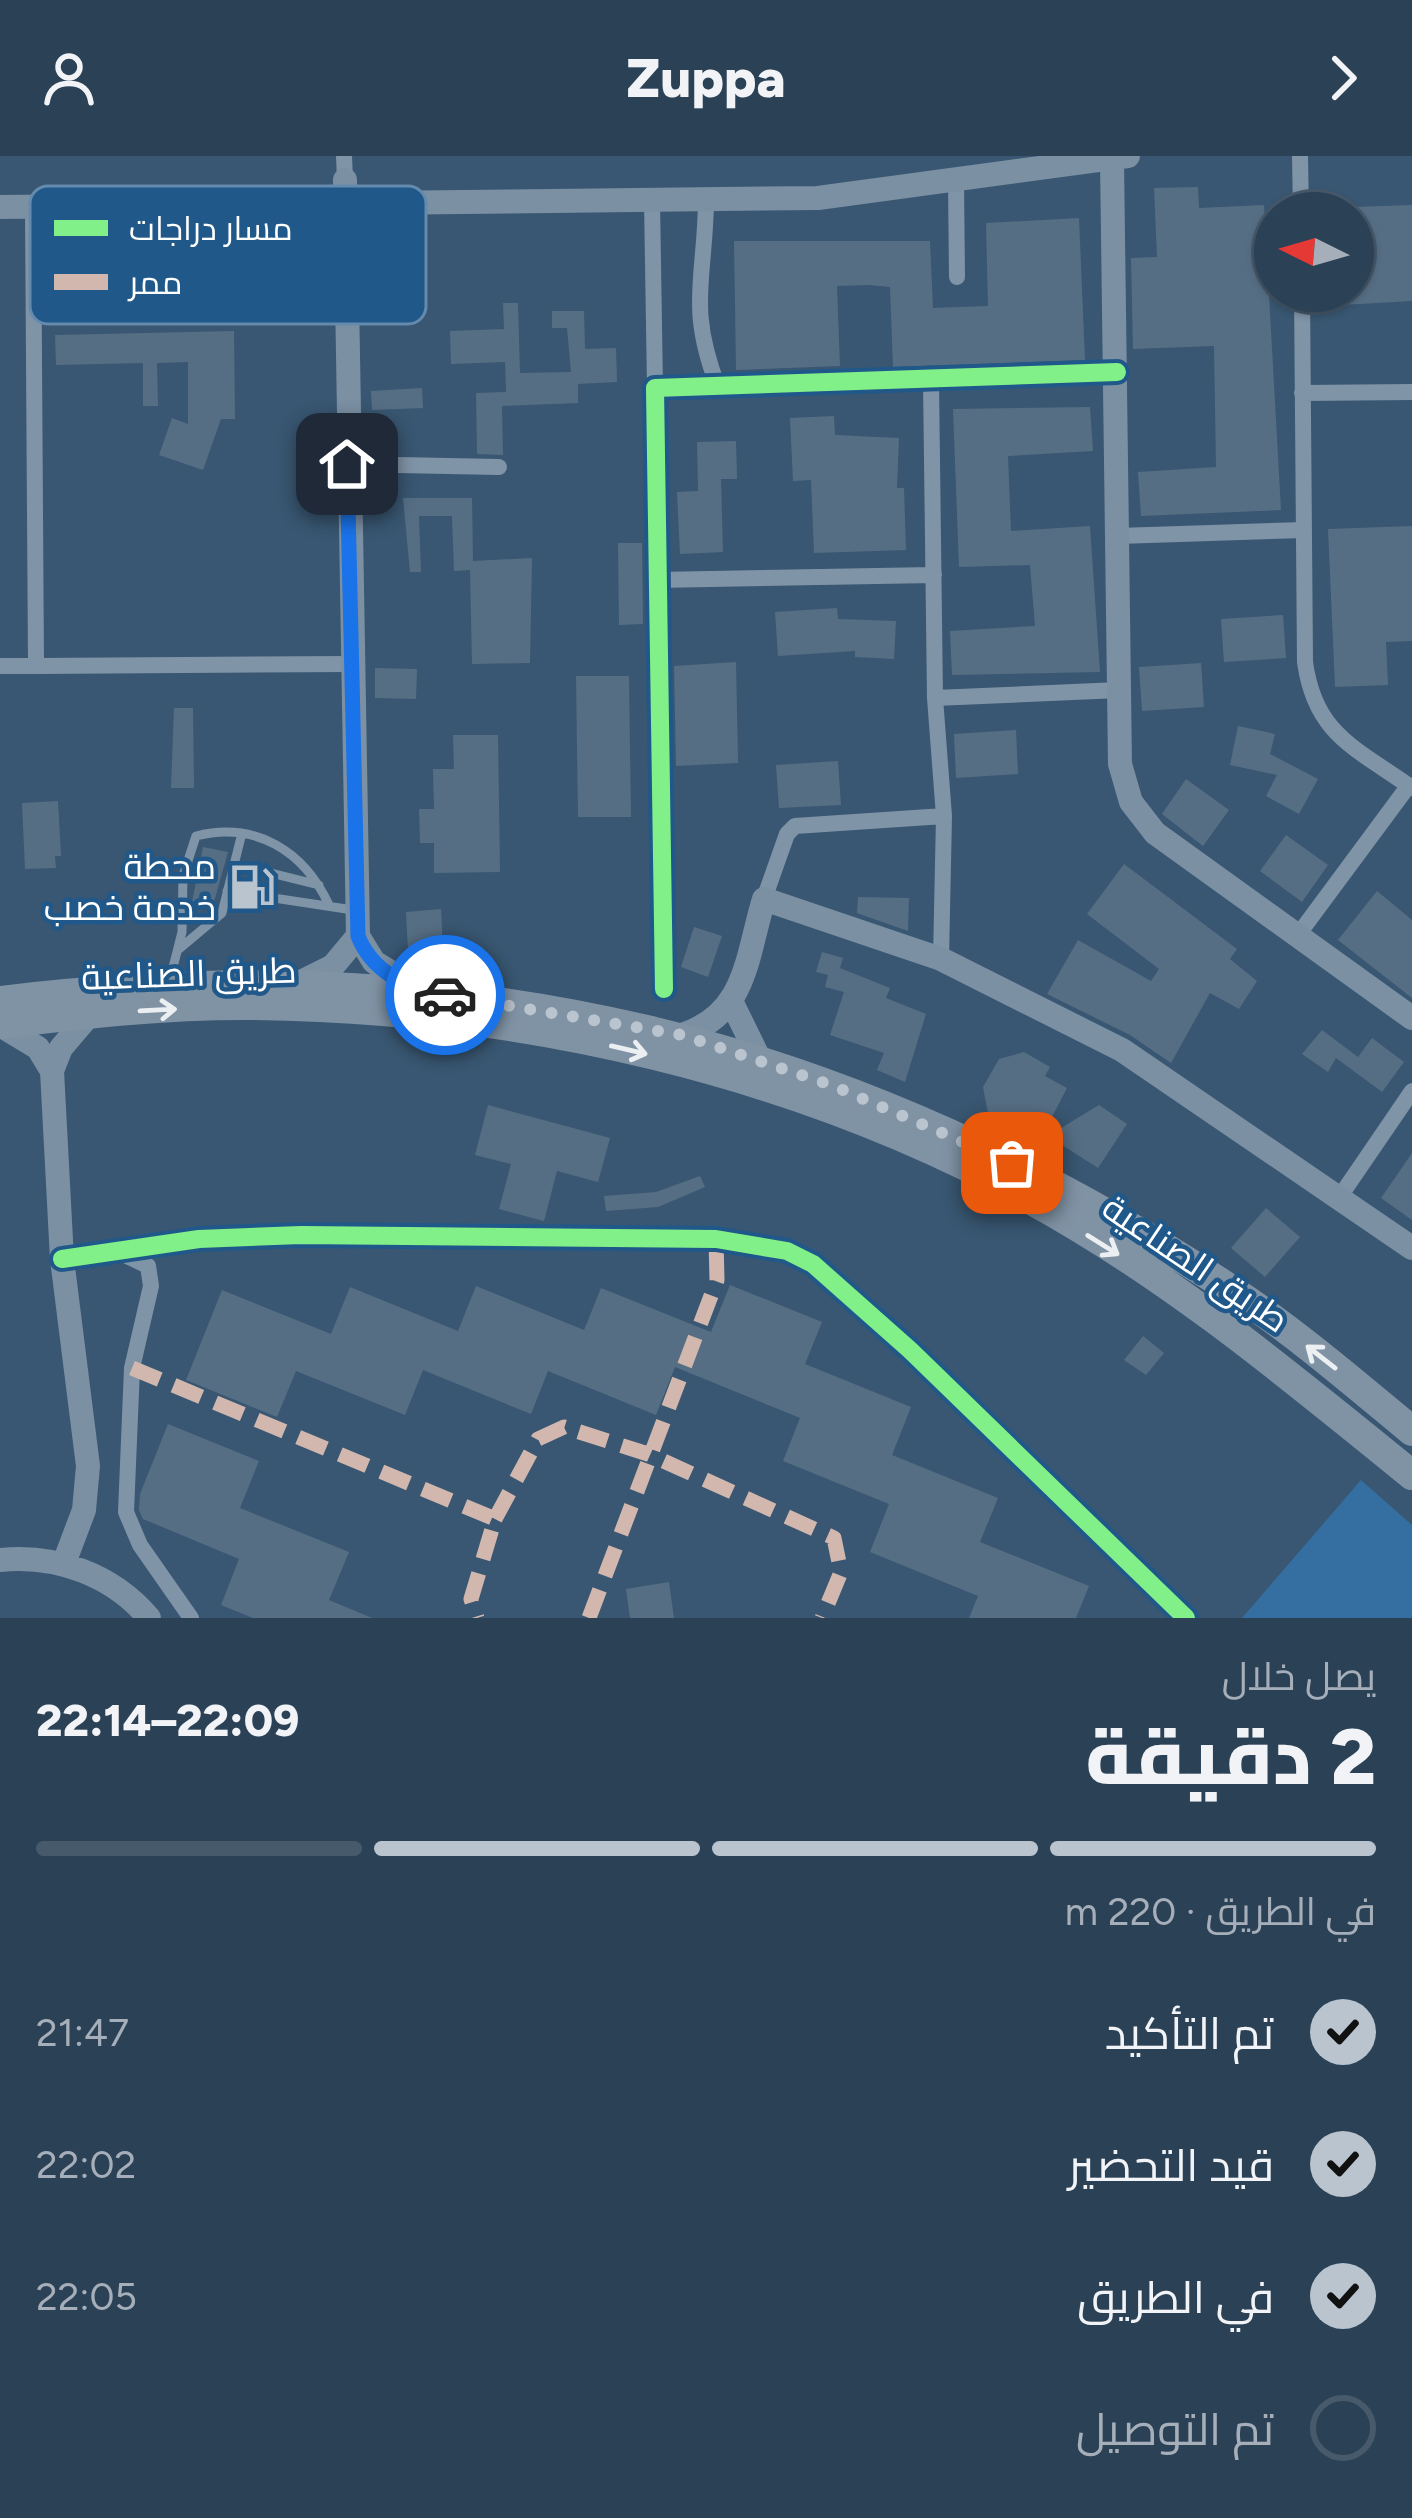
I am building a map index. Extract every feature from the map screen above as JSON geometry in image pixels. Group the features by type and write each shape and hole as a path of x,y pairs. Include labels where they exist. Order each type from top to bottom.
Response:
{"highway":[{"name":"طريق الصناعية","path":"0,1001 169,983 298,983 424,992 682,1035 759,1058 950,1132 1083,1200 1238,1294 1412,1431"},
{"name":"طريق الصناعية","path":"0,1025 250,1004 431,1016 576,1038 696,1066 822,1106 941,1154 1032,1200 1219,1318 1412,1475"}],"street":[{"path":"1300,156 1301,192"},
{"path":"273,186 345,180 652,200 818,198 1120,158 1120,764 1131,802 1155,833 1412,1018"},
{"path":"956,182 957,277"},
{"path":"652,200 664,989"},
{"path":"706,200 705,253 696,301 703,348 718,387"},
{"path":"0,207 30,206"},
{"path":"1298,935 1410,786 1331,730 1310,699 1301,312"},
{"path":"34,324 36,666"},
{"path":"346,324 358,923 374,962 424,992"},
{"path":"655,388 1117,372"},
{"path":"931,381 935,698 944,817 941,959"},
{"path":"1302,393 1412,392"},
{"path":"347,464 499,467"},
{"path":"1118,536 1304,530"},
{"path":"657,580 934,574"},
{"path":"0,666 350,664"},
{"path":"935,698 1119,690"},
{"path":"682,1035 716,1022 733,1003 787,833 795,826 944,817"},
{"path":"764,899 941,959 1122,1050 1341,1195 1412,1248"},
{"path":"298,983 333,966 358,923"},
{"path":"733,1003 759,1058"},
{"path":"64,1563 83,1510 88,1466 62,1259 52,1071 61,1048 90,1014"},
{"path":"0,1025 38,1048 52,1071"},
{"path":"1341,1195 1412,1091"},
{"path":"62,1259 122,1254 199,1239 301,1235 716,1239 787,1251 813,1264 910,1350 1186,1618"},
{"path":"122,1254 148,1266 151,1286 132,1368 126,1512 140,1545 190,1618"},
{"path":"0,1560 64,1563 112,1585 149,1618"}],"lane":[{"path":"169,983 189,845 196,836 218,830 242,833 293,854 319,885 328,905"},
{"path":"177,952 222,913 242,833"},
{"path":"234,864 319,885"},
{"path":"227,891 328,905 358,923"}],"shaded area":[{"path":"1361,1480 1412,1525 1412,1618 1242,1618"}],"building":[{"path":"1198,187 1199,208 1254,205 1254,312 1270,312 1281,510 1141,516 1138,472 1216,467 1214,346 1133,349 1131,258 1157,257 1154,188"},
{"path":"1412,205 1412,301 1374,303 1374,206"},
{"path":"1079,218 1085,360 893,367 890,287 869,285 837,286 840,366 736,370 734,241 930,241 933,308 988,306 986,223"},
{"path":"503,303 518,303 520,373 571,372 567,328 552,328 552,311 584,311 585,349 616,348 617,382 578,384 578,403 502,406 503,455 477,454 476,393 506,392 505,362 451,364 450,331 504,329"},
{"path":"234,331 235,419 221,419 203,470 159,455 172,418 188,424 188,362 157,363 158,406 143,406 143,363 56,365 55,335"},
{"path":"422,388 423,408 372,410 371,391"},
{"path":"1090,407 1093,451 1008,456 1011,531 1090,526 1100,672 952,675 950,631 1035,626 1030,565 959,567 953,409"},
{"path":"834,416 835,435 899,438 897,488 904,488 906,550 814,553 811,480 793,481 790,418"},
{"path":"736,441 737,479 721,479 723,552 680,554 677,492 698,491 697,442"},
{"path":"403,498 472,498 473,561 532,558 530,663 472,664 470,570 454,571 452,516 419,516 421,572 410,572"},
{"path":"1412,526 1412,641 1386,642 1388,685 1335,687 1328,529"},
{"path":"618,543 642,543 643,624 619,625"},
{"path":"837,608 838,619 896,621 894,659 855,657 855,651 778,656 775,612"},
{"path":"1283,615 1286,658 1224,662 1221,619"},
{"path":"736,662 738,763 676,766 674,666"},
{"path":"1201,663 1204,707 1142,711 1139,667"},
{"path":"375,668 417,669 416,699 375,698"},
{"path":"576,676 629,676 631,817 578,817"},
{"path":"174,708 193,708 194,788 171,788"},
{"path":"1238,726 1275,734 1270,754 1318,779 1299,814 1266,796 1277,775 1230,765"},
{"path":"1016,730 1018,774 956,778 954,734"},
{"path":"453,735 498,735 500,872 434,873 434,843 420,843 419,809 434,809 433,769 454,769"},
{"path":"838,761 841,805 779,808 776,765"},
{"path":"1186,779 1229,810 1203,846 1162,814"},
{"path":"58,801 61,856 55,856 56,868 25,869 22,803"},
{"path":"1286,835 1328,865 1302,902 1260,871"},
{"path":"203,847 228,852 212,909 192,902"},
{"path":"1124,864 1237,949 1230,959 1257,981 1239,1009 1210,993 1171,1063 1130,1035 1047,994 1078,940 1151,981 1159,969 1087,914"},
{"path":"1377,891 1412,920 1412,998 1338,940"},
{"path":"858,897 909,898 908,931 857,913"},
{"path":"441,909 443,949 408,951 406,912"},
{"path":"694,927 722,936 708,977 681,967"},
{"path":"822,952 843,958 840,968 890,988 886,998 926,1014 905,1082 877,1070 884,1053 830,1035 844,992 825,987 828,975 816,972"},
{"path":"1322,1030 1358,1057 1372,1038 1404,1062 1382,1092 1336,1058 1328,1072 1302,1054"},
{"path":"1024,1052 1050,1067 1045,1076 1067,1088 1040,1140 988,1113 983,1087 999,1059"},
{"path":"488,1105 610,1138 598,1182 557,1171 544,1221 499,1209 511,1164 475,1155"},
{"path":"1099,1105 1127,1124 1098,1168 1048,1136"},
{"path":"1412,1153 1412,1220 1381,1198"},
{"path":"700,1176 705,1187 658,1207 606,1211 604,1196 656,1192"},
{"path":"1266,1208 1300,1237 1265,1277 1231,1248"},
{"path":"730,1285 822,1322 805,1364 911,1407 892,1455 998,1498 980,1542 1089,1586 1076,1618 969,1618 978,1596 870,1552 889,1504 783,1461 800,1418 675,1367 656,1415 548,1371 531,1414 423,1370 405,1415 296,1371 277,1417 186,1380 222,1290 331,1334 350,1287 458,1331 476,1286 584,1330 601,1288 711,1332"},
{"path":"1143,1336 1164,1353 1146,1375 1124,1360"},
{"path":"168,1424 259,1461 240,1508 349,1552 329,1600 372,1618 253,1618 221,1605 239,1559 143,1519 139,1510 140,1494"},
{"path":"669,1582 674,1618 630,1618 626,1589"}],"marked path":[{"path":"589,1618 717,1280 716,1239"},
{"path":"132,1368 495,1519 471,1599 477,1618"},
{"path":"495,1519 538,1439 564,1427 648,1454 834,1538 841,1572 822,1618"}],"cycle path":[{"path":"664,989 655,388 1117,372"},
{"path":"62,1259 199,1239 301,1235 716,1239 787,1251 813,1264 910,1350 1186,1618"}],"way so far":[{"path":"445,995 682,1035 831,1085 950,1132 1012,1163"}],"place":[{"name":"محطة خدمة خصب","path":"252,887"}],"route":[{"path":"347,464 358,936 364,950 386,972 424,992 445,995"}]}
